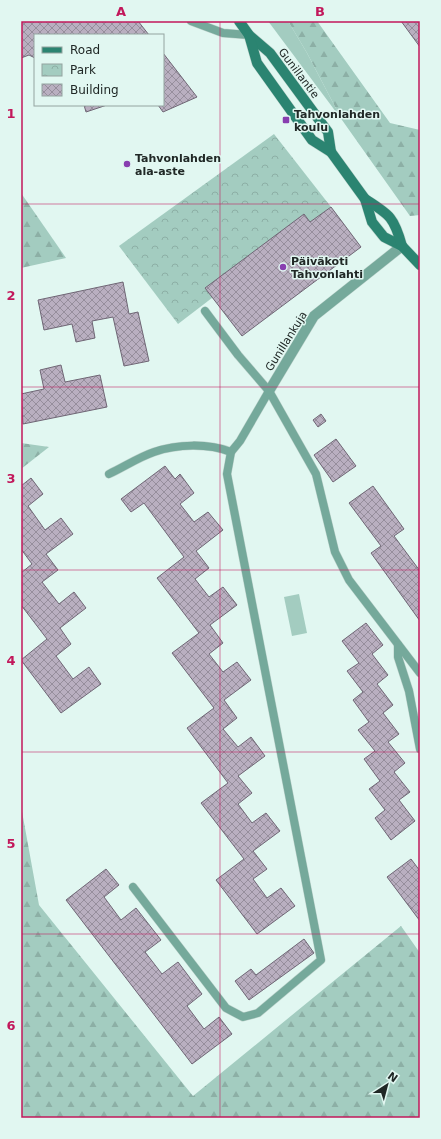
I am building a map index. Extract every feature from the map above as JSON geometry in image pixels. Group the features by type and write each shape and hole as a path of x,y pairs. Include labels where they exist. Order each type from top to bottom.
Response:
{"street":[{"name":"Gunillantie","path":"240,21 249,35 270,53 328,132 331,152"},
{"name":"Gunillantie","path":"249,35 257,63 312,140 331,152 365,199 372,222 384,237 402,246 420,264"},
{"name":"Gunillantie","path":"365,199 387,213 396,226 402,246"},
{"name":"Gunillankuja","path":"269,391 314,316 402,246"}],"lane":[{"path":"191,21 216,32 249,35"},
{"path":"205,311 238,355 269,391 316,474 335,552 349,580 420,673"},
{"path":"133,887 226,1008 243,1017 258,1013 321,960 227,474 231,452 240,441 269,391"},
{"path":"109,474 154,452 169,448 203,446 217,447 231,452"},
{"path":"398,644 398,657 409,691 420,749"}],"green space":[{"path":"268,21 288,21 307,53 342,120"},
{"path":"288,21 317,21 390,123 420,130 420,215 410,216 342,120 307,53"},
{"path":"274,134 331,207 178,324 119,246"},
{"path":"21,193 66,258 21,268"},
{"path":"21,443 49,447 21,469"},
{"path":"299,594 307,633 292,636 284,597"},
{"path":"21,806 39,905 193,1096 401,926 420,953 420,1118 21,1118"}],"building":[{"path":"21,21 138,21 148,34 34,34 34,58 29,55 21,58"},
{"path":"401,21 420,21 420,47"},
{"path":"164,54 197,97 163,112 159,106 164,106"},
{"path":"84,106 104,106 86,112"},
{"name":"Päiväkoti Tahvonlahti","path":"331,207 361,247 242,336 205,288 304,214 310,222"},
{"path":"123,282 129,314 138,312 149,361 124,366 113,317 92,321 95,338 76,342 72,324 44,330 38,300"},
{"path":"61,365 65,382 100,375 107,407 23,424 21,394 44,389 40,370"},
{"path":"321,414 326,421 318,427 313,420"},
{"path":"336,439 356,466 333,482 314,455"},
{"path":"165,466 175,479 180,474 194,493 180,504 194,522 208,512 223,530 196,551 209,568 195,579 209,597 223,587 237,605 210,625 223,643 209,654 223,672 237,662 251,680 224,700 237,718 223,729 238,747 251,737 265,756 238,776 252,793 238,804 252,823 266,813 280,831 253,851 267,869 253,879 267,898 281,888 295,906 257,934 216,880 244,859 201,803 228,783 187,728 214,708 172,653 199,633 157,578 184,557 144,503 131,512 121,499"},
{"path":"31,478 43,494 28,506 45,530 61,518 73,534 46,554 58,570 42,582 59,604 74,592 86,608 60,628 71,644 56,656 73,679 89,667 101,684 61,713 21,660 47,639 21,605 21,573 32,564 21,549 21,486"},
{"path":"373,486 404,529 394,536 420,571 420,621 371,553 381,546 349,503"},
{"path":"366,623 383,645 372,654 388,675 377,684 393,705 383,713 399,734 388,742 405,763 394,772 410,792 399,800 415,821 391,840 375,818 385,810 369,789 380,781 364,759 375,751 358,730 369,722 353,700 363,692 347,671 359,663 342,641"},
{"path":"411,859 420,871 420,921 387,877"},
{"path":"106,869 119,885 104,897 121,920 136,908 161,940 145,952 162,974 178,962 202,994 187,1006 204,1029 219,1017 232,1034 192,1064 66,900"},
{"path":"304,939 314,953 249,1000 235,981 251,969 256,975"}],"place":[{"name":"Tahvonlahden koulu","path":"286,120"},
{"name":"Tahvonlahden ala-aste","path":"127,164"},
{"name":"Päiväkoti Tahvonlahti","path":"283,267"}]}
